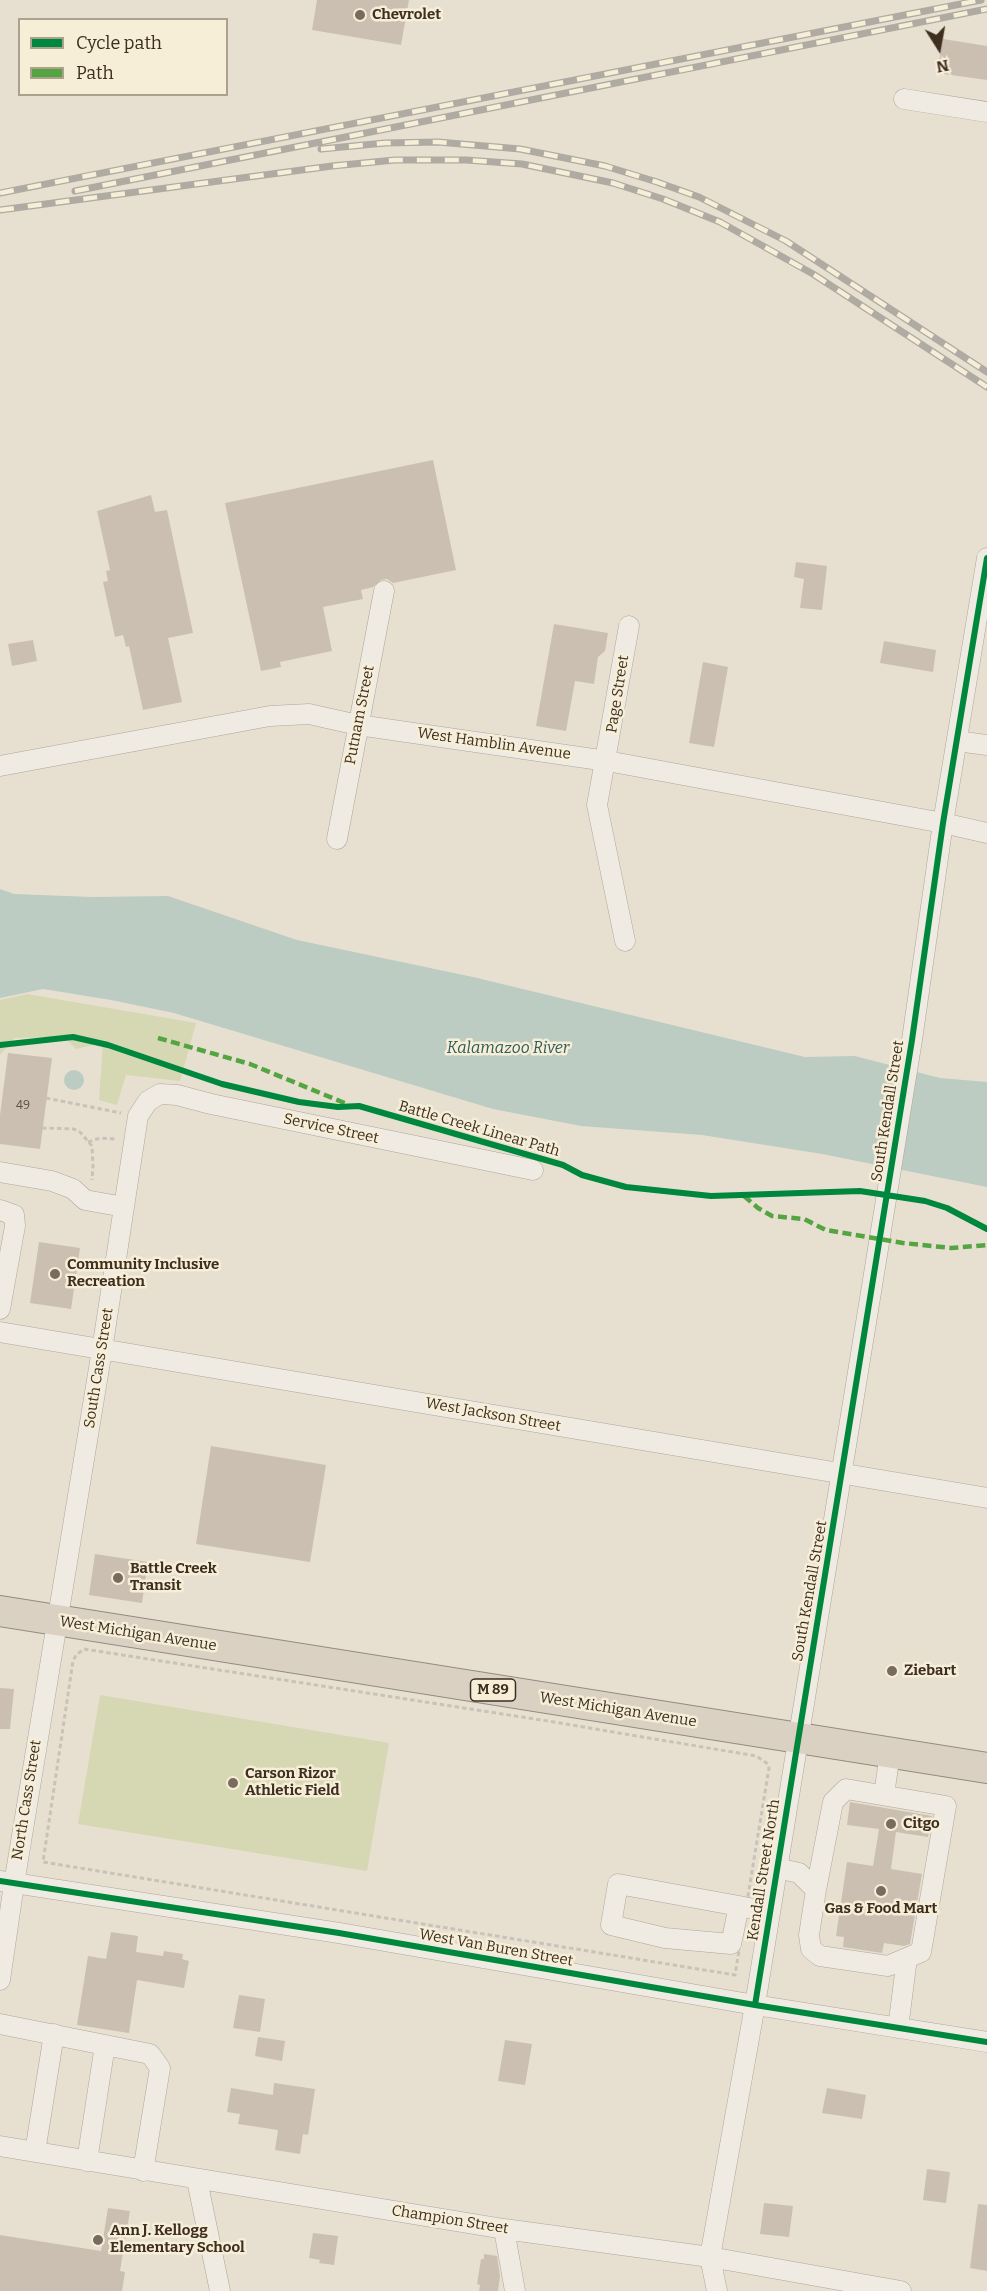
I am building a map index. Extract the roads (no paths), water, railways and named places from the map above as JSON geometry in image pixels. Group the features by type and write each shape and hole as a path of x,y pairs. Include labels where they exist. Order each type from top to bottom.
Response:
{"highway":[{"name":"West Michigan Avenue","path":"0,1611 987,1768"}],"street":[{"path":"904,99 987,112"},
{"name":"South Kendall Street","path":"797,1738 912,1040 943,823 987,558"},
{"name":"Putnam Street","path":"337,839 384,591"},
{"name":"Page Street","path":"625,941 597,805 607,761 629,626"},
{"name":"West Hamblin Avenue","path":"0,766 270,716 309,714 358,724 607,761 987,833"},
{"path":"957,741 987,745"},
{"name":"Service Street","path":"139,1115 148,1101 160,1094 177,1095 532,1170"},
{"name":"South Cass Street","path":"57,1621 139,1115"},
{"path":"0,1172 52,1181 73,1189 85,1200 124,1207"},
{"path":"0,1210 14,1215 15,1226 0,1309"},
{"name":"West Jackson Street","path":"0,1332 987,1498"},
{"name":"North Cass Street","path":"0,1980 7,1882 57,1621"},
{"name":"Kendall Street North","path":"717,2291 710,2257 755,2006 797,1738"},
{"path":"884,1795 890,1753"},
{"path":"846,1789 946,1806 921,1952 888,1966 820,1956 811,1948 809,1935 816,1890 833,1802 846,1789"},
{"path":"777,1868 799,1873 816,1890"},
{"name":"West Van Buren Street","path":"7,1882 339,1934 755,2006 987,2042"},
{"path":"743,1907 731,1944 665,1938 611,1924 618,1884 743,1907 770,1912"},
{"path":"898,2028 907,1958"},
{"path":"0,2024 150,2054 160,2068 143,2170"},
{"path":"35,2152 54,2034"},
{"path":"87,2161 105,2045"},
{"name":"Champion Street","path":"0,2146 504,2229 710,2257 901,2291"},
{"path":"196,2180 220,2291"},
{"path":"504,2229 515,2291"}],"water":[{"name":"Kalamazoo River","path":"0,889 14,894 92,897 168,896 297,940 473,977 805,1057 855,1056 940,1078 987,1082 987,1187 822,1154 702,1135 581,1126 493,1109 174,1013 111,1000 43,989 0,998"},
{"path":"70,1070 78,1070 84,1076 84,1084 78,1090 70,1090 64,1084 64,1076"}],"railway":[{"path":"0,193 981,0"},
{"path":"75,191 987,9"},
{"path":"321,149 385,143 438,142 520,149 605,166 657,182 699,197 786,241 987,372"},
{"path":"0,210 332,166 395,160 466,160 522,164 613,183 663,199 720,222 813,274 987,387"}],"place":[{"name":"Chevrolet","path":"360,15"},
{"name":"Community Inclusive Recreation","path":"55,1274"},
{"name":"Battle Creek Transit","path":"118,1578"},
{"name":"Ziebart","path":"892,1671"},
{"name":"Carson Rizor Athletic Field","path":"233,1783"},
{"name":"Citgo","path":"891,1824"},
{"name":"Gas & Food Mart","path":"881,1891"},
{"name":"Ann J. Kellogg Elementary School","path":"98,2240"}]}
